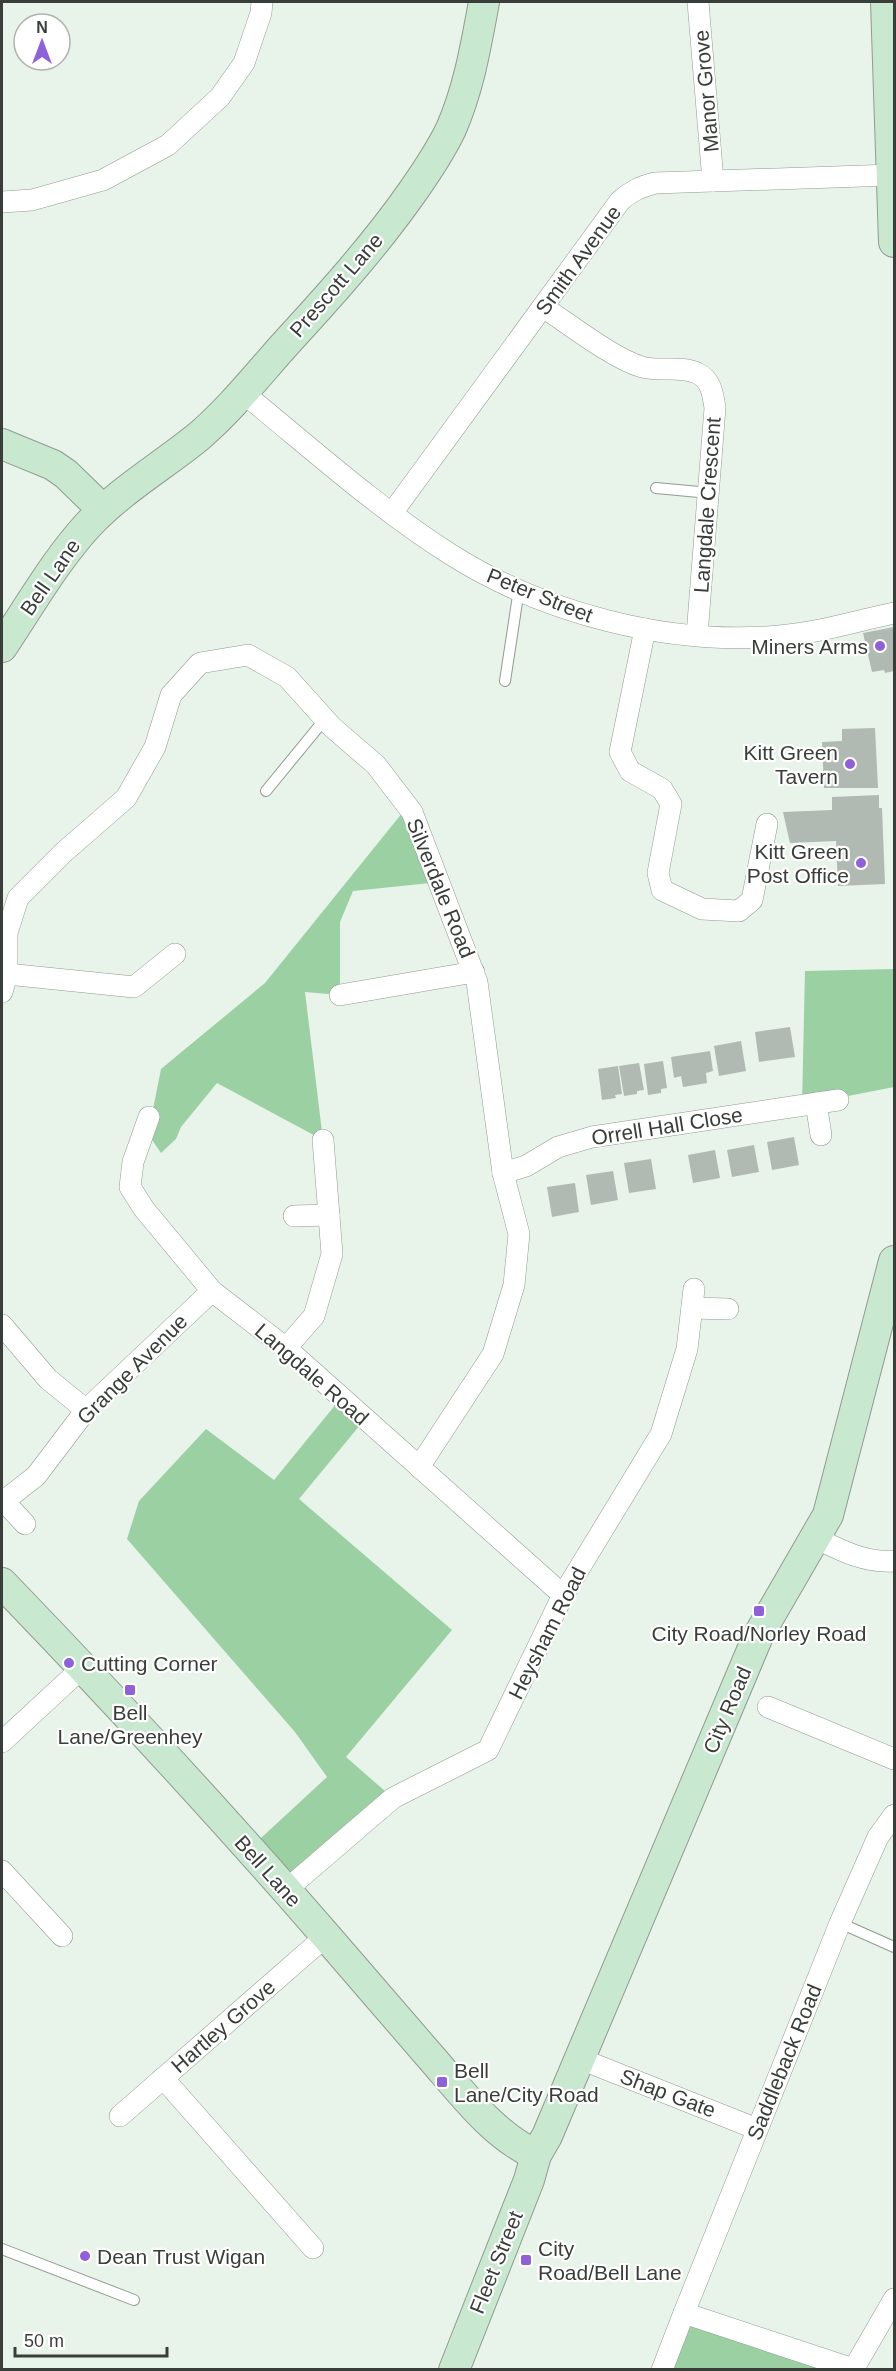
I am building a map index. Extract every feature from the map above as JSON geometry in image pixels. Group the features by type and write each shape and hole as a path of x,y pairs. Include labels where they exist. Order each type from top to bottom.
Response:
{"street":[{"path":"2,202 32,200 103,180 168,145 220,97 244,63 261,13 262,2"},
{"name":"Prescott Lane","path":"103,510 128,488 197,437 242,392 347,276 399,210 428,169 450,132 463,100 473,64 484,2"},
{"name":"Manor Grove","path":"698,2 713,182"},
{"path":"886,2 894,242"},
{"name":"Smith Avenue","path":"392,513 620,201 629,193 655,183 892,175"},
{"name":"Langdale Crescent","path":"543,307 629,362 658,369 698,373 708,382 715,408 697,635"},
{"name":"Peter Street","path":"242,392 392,513 452,555 519,589 570,610 645,629 727,638 779,636 894,613"},
{"path":"2,444 53,465 66,474 103,510"},
{"name":"Bell Lane","path":"2,647 70,546 103,510"},
{"path":"645,629 620,752 630,771 662,789 671,804 658,873 662,890 702,909 739,911 752,900 767,824"},
{"name":"Silverdale Road","path":"4,983 6,917 18,898 64,852 126,798 155,747 171,695 200,663 248,655 287,677 325,719 376,765 411,812 474,972 503,1173 519,1234 514,1286 493,1354 419,1467"},
{"path":"4,983 134,987 175,954"},
{"path":"340,995 474,972"},
{"name":"Orrell Hall Close","path":"503,1173 526,1166 558,1147 592,1137 838,1100"},
{"path":"816,1103 821,1135"},
{"name":"Langdale Road","path":"149,1117 133,1162 130,1186 144,1209 212,1290 286,1348 564,1595"},
{"path":"286,1348 314,1316 332,1254 323,1140"},
{"path":"294,1216 329,1215"},
{"name":"City Road","path":"536,2155 547,2136 758,1636 828,1515 894,1261"},
{"name":"Grange Avenue","path":"3,1500 36,1476 86,1410 212,1290"},
{"name":"Heysham Road","path":"286,1890 393,1798 488,1750 564,1595 661,1434 687,1349 693,1299 728,1309"},
{"path":"2,1325 48,1379 86,1410"},
{"path":"3,1500 25,1524"},
{"path":"814,1537 865,1560 894,1561"},
{"name":"Bell Lane","path":"2,1583 83,1667 286,1890 460,2091 493,2125 519,2147 536,2155"},
{"path":"2,1742 83,1667"},
{"path":"768,1707 894,1760"},
{"name":"Saddleback Road","path":"662,2370 840,1923 878,1837 894,1815"},
{"path":"2,1871 62,1936"},
{"name":"Hartley Grove","path":"120,2116 327,1936"},
{"name":"Shap Gate","path":"578,2058 757,2128"},
{"path":"163,2078 313,2248"},
{"name":"Fleet Street","path":"454,2370 529,2180 536,2155"},
{"path":"684,2313 853,2369 888,2318 894,2299"}],"lane":[{"path":"656,488 710,493"},
{"path":"505,681 519,589"},
{"path":"266,791 325,719"},
{"path":"840,1923 894,1947"},
{"path":"2,2248 134,2300"}],"green space":[{"path":"407,807 440,882 353,891 340,922 340,995 305,992 323,1140 217,1083 181,1127 176,1139 161,1153 148,1134 161,1069 265,983"},
{"path":"894,969 894,1087 802,1105 805,971"},
{"path":"341,1398 365,1419 299,1499 452,1630 346,1757 393,1798 286,1890 249,1849 327,1777 295,1732 127,1539 139,1501 206,1429 274,1480"},
{"path":"680,2323 838,2363 838,2370 662,2370"}],"building":[{"name":"Miners Arms","path":"894,627 894,671 872,672 863,633"},
{"name":"Kitt Green Tavern","path":"875,728 878,788 824,788 822,742 842,741 842,729"},
{"path":"879,795 879,808 882,808 885,884 838,886 836,841 790,843 783,812 832,810 832,797"},
{"path":"790,1027 795,1057 759,1062 755,1032"},
{"path":"741,1041 746,1071 719,1076 714,1046"},
{"path":"710,1051 713,1071 706,1073 707,1083 683,1087 681,1076 674,1078 671,1057"},
{"path":"663,1061 667,1088 661,1089 661,1093 648,1095 644,1064"},
{"path":"639,1063 644,1090 637,1091 637,1094 624,1096 619,1066"},
{"path":"618,1066 622,1094 615,1095 616,1098 602,1100 598,1069"},
{"path":"794,1137 799,1165 772,1170 767,1142"},
{"path":"754,1145 759,1172 732,1177 727,1150"},
{"path":"715,1150 720,1178 693,1183 688,1155"},
{"path":"651,1159 656,1189 629,1193 624,1163"},
{"path":"613,1171 618,1200 591,1205 586,1175"},
{"path":"575,1183 579,1212 552,1217 547,1187"}],"place":[{"name":"Miners Arms","path":"880,646"},
{"name":"Kitt Green Tavern","path":"850,764"},
{"name":"Kitt Green Post Office","path":"861,863"},
{"name":"City Road/Norley Road","path":"759,1611"},
{"name":"Cutting Corner","path":"69,1663"},
{"name":"Bell Lane/Greenhey","path":"130,1690"},
{"name":"Bell Lane/City Road","path":"442,2082"},
{"name":"Dean Trust Wigan","path":"85,2256"},
{"name":"City Road/Bell Lane","path":"526,2260"}]}
